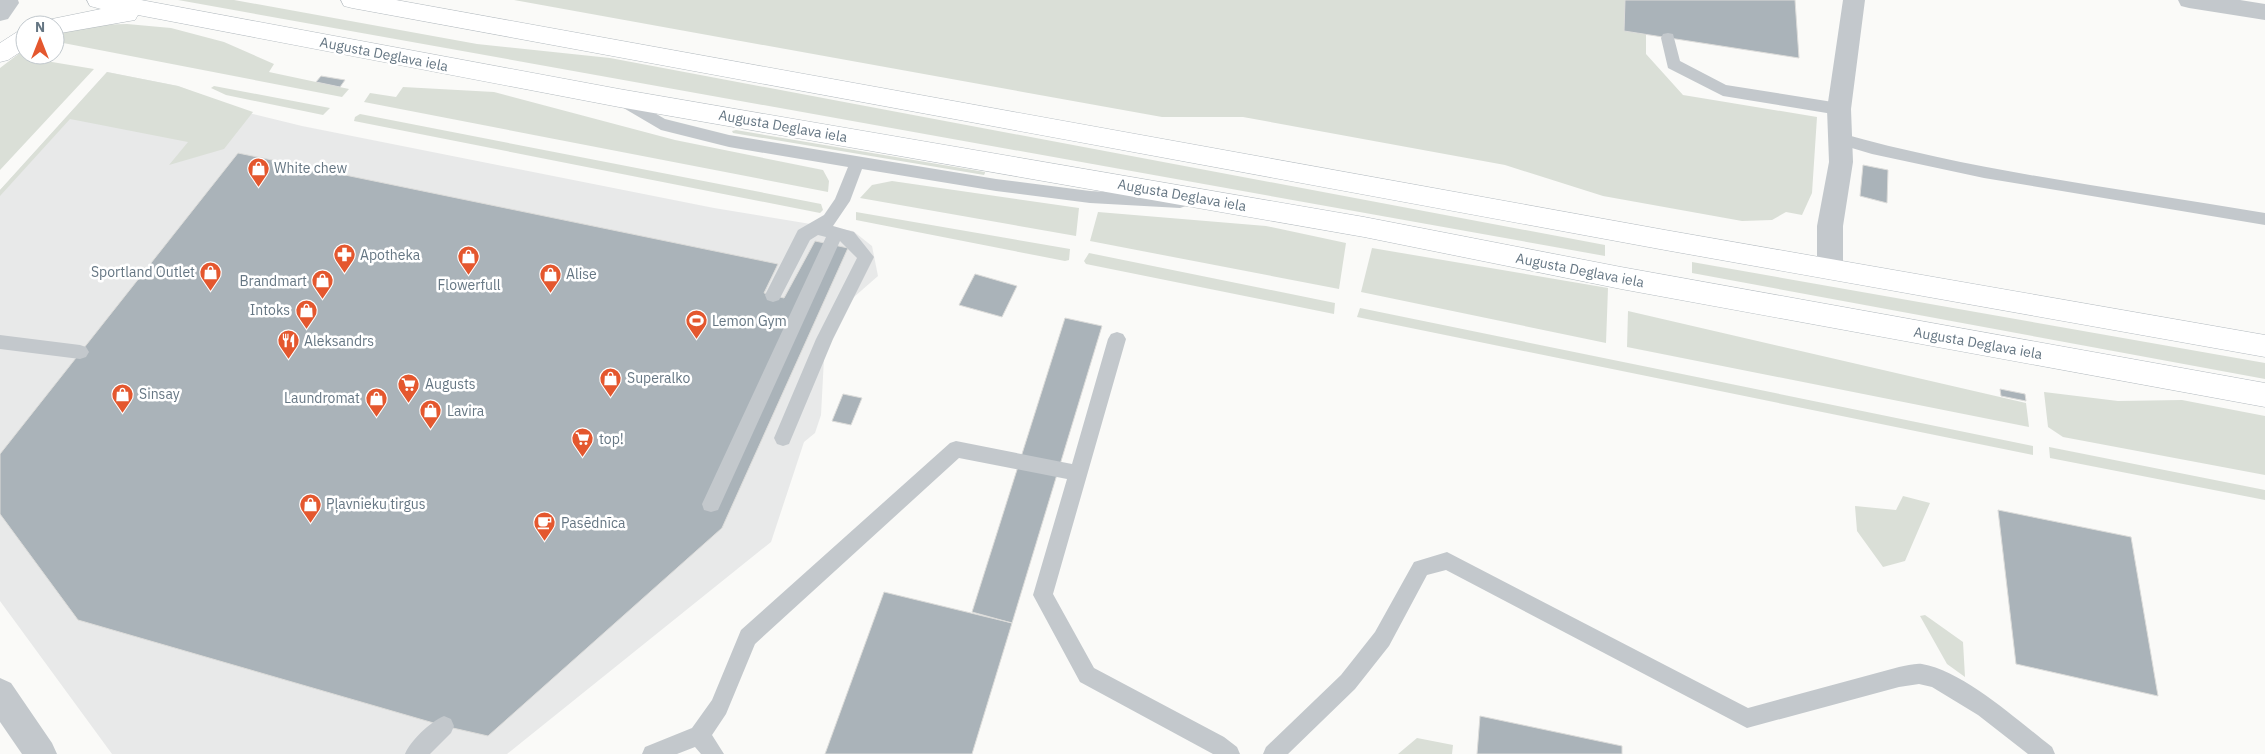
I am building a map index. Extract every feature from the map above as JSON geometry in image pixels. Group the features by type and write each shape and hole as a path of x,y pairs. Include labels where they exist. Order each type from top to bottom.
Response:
{"main road":[{"name":"Augusta Deglava iela","path":"98,0 620,98 1235,204 1621,278 2265,395"},
{"path":"352,0 1830,269 2265,346"},
{"path":"65,24 114,14 171,15"},
{"path":"0,54 15,44"}],"street":[{"path":"0,13 8,3 7,0"},
{"path":"1830,269 1830,226 1840,162 1840,109 1854,0"},
{"path":"2189,0 2265,12"},
{"path":"0,694 42,754"}],"lane":[{"path":"1668,38 1673,64 1723,90 1840,109"},
{"path":"620,98 661,124 729,141 856,163 1090,197 1235,204"},
{"path":"1840,139 1872,148 1984,172 2265,219"},
{"path":"773,295 804,235 830,220 842,201 856,163"},
{"path":"783,438 825,339 866,257 848,237 818,228"},
{"path":"711,504 836,233"},
{"path":"1117,339 1043,595 1087,675 1217,744 1230,754"},
{"path":"0,342 80,352"},
{"path":"652,754 700,734 719,707 748,637 956,448 1078,473"},
{"path":"1273,754 1348,682 1382,639 1421,568 1447,561 1747,718 1920,673 1939,679 1965,694 2045,754"},
{"path":"415,754 444,726"},
{"path":"700,734 714,754"}],"shaded area":[{"path":"178,0 234,0 477,44 610,58 1605,245 1605,256"},
{"path":"514,0 1625,0 1624,30 1646,34 1646,54 1683,95 1817,117 1812,193 1802,215 1786,212 1772,220 1742,221 1603,196 1505,165 1243,117 1162,117"},
{"path":"127,24 171,28 224,42 274,64 269,72 349,89 342,97 65,43 65,30 89,25"},
{"path":"15,57 15,65 65,64 94,69 0,170 0,68"},
{"name":"Augusts","path":"107,72 178,86 249,113 302,126 714,208 853,231 872,246 878,276 854,297 833,331 824,358 821,415 815,433 804,442 771,542 507,754 112,754 0,601 0,190"},
{"path":"107,72 178,86 253,112 224,149 169,165 188,142 70,119 0,196 0,190"},
{"path":"214,86 330,108 323,115 226,95 211,88"},
{"path":"403,87 494,92 675,140 823,170 829,181 828,192 364,102 370,93 396,97"},
{"path":"360,114 821,204 823,210 820,213 354,121 355,117"},
{"path":"736,130 985,173 984,175 733,133 732,131"},
{"path":"892,181 1079,208 1076,236 860,198 872,185"},
{"path":"856,212 1070,249 1069,260 1065,261 856,220"},
{"path":"1098,212 1266,226 1346,243 1339,289 1090,241"},
{"path":"1372,248 1608,288 1606,343 1361,292"},
{"path":"1089,253 1335,303 1334,314 1086,264 1084,261"},
{"path":"1692,262 2265,363 2265,379 1692,273"},
{"path":"1360,308 2033,446 2033,455 1357,317"},
{"path":"1628,311 2026,403 2029,427 1627,347"},
{"path":"2044,392 2118,401 2182,400 2265,416 2265,475 2063,437 2048,427"},
{"path":"2049,447 2265,490 2265,500 2050,458"},
{"path":"1903,496 1930,503 1905,561 1883,567 1857,531 1855,506 1896,510"},
{"path":"1925,615 1963,642 1965,677 1947,664 1920,616"},
{"path":"1417,738 1453,745 1452,754 1398,754"}],"building":[{"path":"1625,0 1795,0 1799,58 1624,31"},
{"path":"321,76 345,80 340,87 316,82"},
{"name":"Augusts","path":"238,153 778,264 764,293 784,298 815,241 848,248 722,528 488,736 444,726 78,620 0,514 0,454"},
{"path":"1863,165 1888,170 1887,203 1860,196"},
{"path":"975,274 1017,286 1002,317 959,305"},
{"path":"1065,318 1102,326 1012,623 972,612"},
{"path":"2000,389 2025,394 2026,401 2001,396"},
{"path":"843,394 862,398 851,425 832,421"},
{"path":"1998,510 2131,537 2158,696 2016,664"},
{"path":"884,592 1012,623 972,754 825,754"},
{"path":"1480,716 1622,746 1622,754 1477,754"}],"place":[{"name":"White chew","path":"258,187"},
{"name":"Apotheka","path":"344,274"},
{"name":"Flowerfull","path":"469,276"},
{"name":"Sportland Outlet","path":"211,291"},
{"name":"Alise","path":"550,293"},
{"name":"Brandmart","path":"323,300"},
{"name":"Intoks","path":"306,329"},
{"name":"Lemon Gym","path":"696,340"},
{"name":"Aleksandrs","path":"288,360"},
{"name":"Superalko","path":"611,397"},
{"name":"Augusts","path":"409,403"},
{"name":"Sinsay","path":"123,413"},
{"name":"Laundromat","path":"376,417"},
{"name":"Lavira","path":"431,430"},
{"name":"top!","path":"583,458"},
{"name":"Pļavnieku tirgus","path":"310,523"},
{"name":"Pasēdnīca","path":"545,542"}]}
